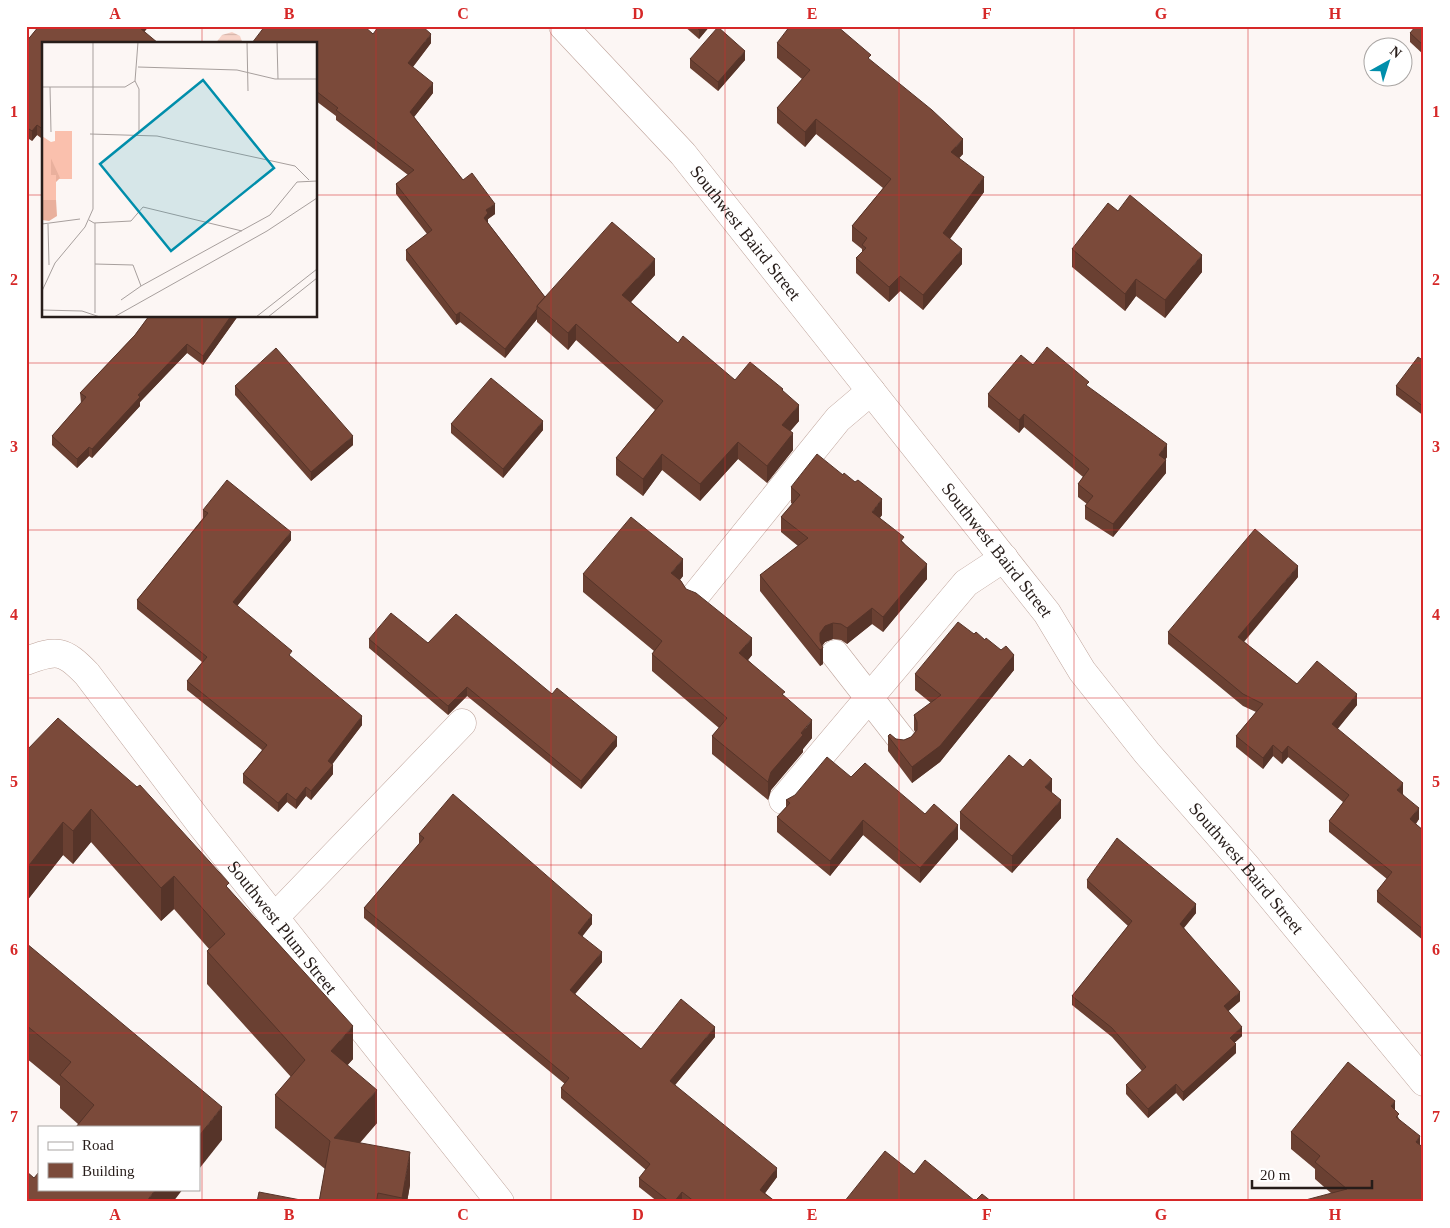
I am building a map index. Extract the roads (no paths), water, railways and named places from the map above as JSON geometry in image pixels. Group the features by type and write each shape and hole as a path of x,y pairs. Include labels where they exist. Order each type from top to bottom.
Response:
{"street":[{"name":"Southwest Baird Street","path":"563,26 683,154 1047,613 1082,671 1147,753 1262,886 1424,1082"},
{"path":"696,595 838,419 872,391"},
{"path":"784,800 966,582 1004,558"},
{"name":"Southwest Plum Street","path":"26,661 50,652 62,654 75,661 88,674 274,918 500,1202"},
{"path":"835,654 902,740"},
{"path":"274,918 462,723"}]}
